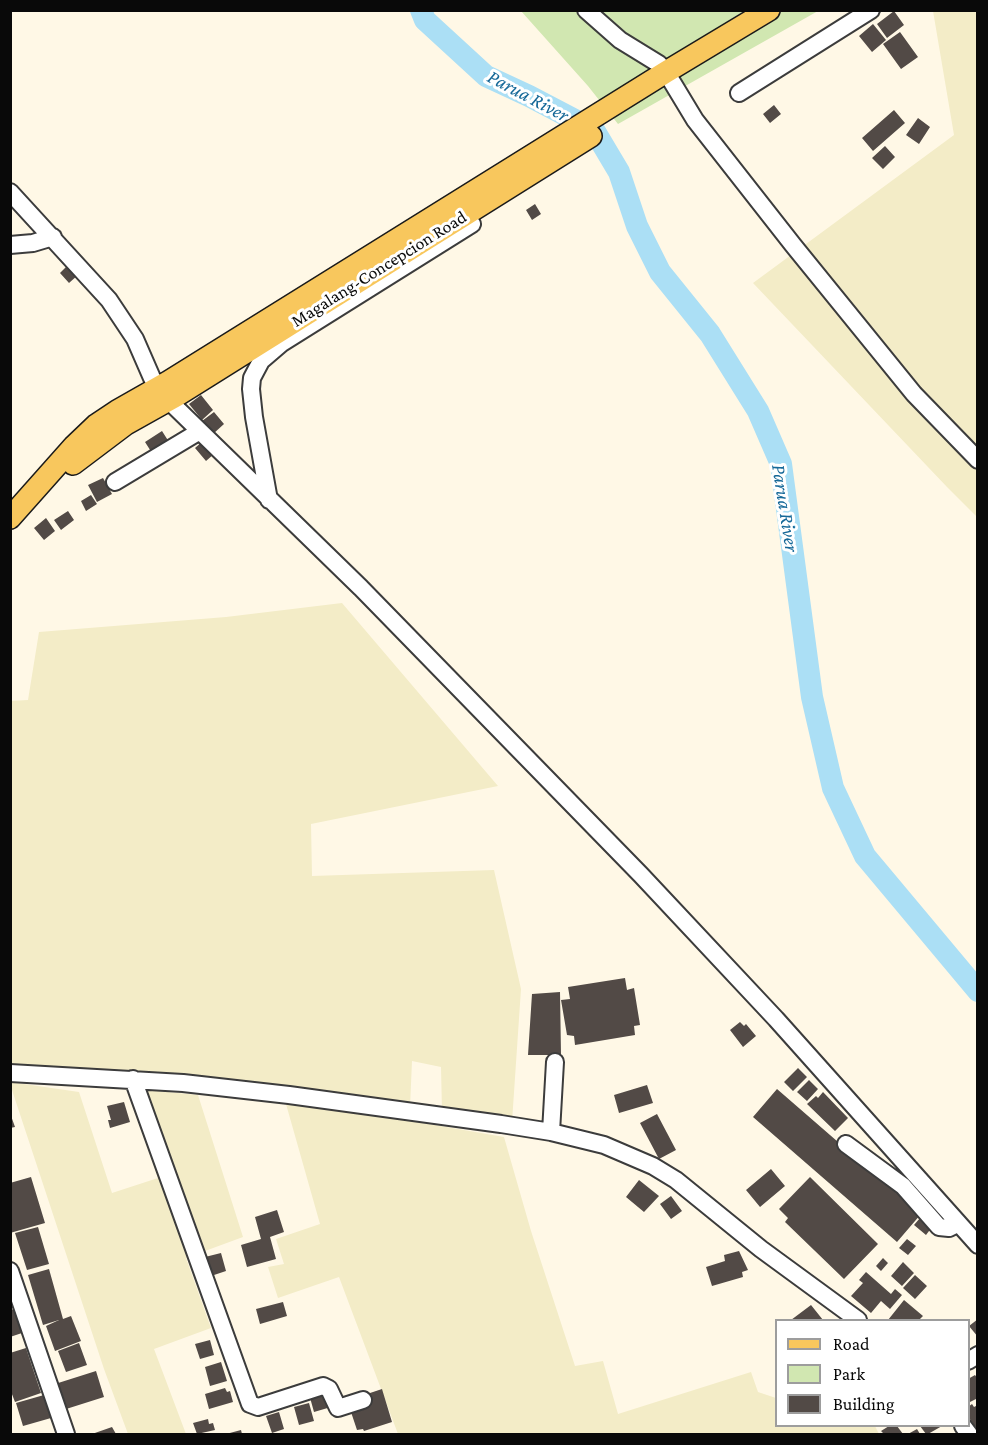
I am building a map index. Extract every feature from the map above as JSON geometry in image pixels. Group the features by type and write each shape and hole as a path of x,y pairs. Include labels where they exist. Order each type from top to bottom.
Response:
{"main road":[{"name":"Magalang-Concepcion Road","path":"10,523 84,455 168,391 667,79 760,15"},
{"name":"Magalang-Concepcion Road","path":"10,518 74,446 96,425 168,391"}],"street":[{"path":"586,10 620,40 659,64 695,120 867,338 914,394 978,460"},
{"path":"739,93 871,10"},
{"path":"10,192 92,279 123,319 168,391 200,431 412,639 641,875 776,1020 978,1245"},
{"path":"269,500 250,389 255,369 282,343 472,224"},
{"path":"10,245 33,243 53,237"},
{"path":"115,482 200,431"},
{"path":"550,1132 555,1062"},
{"path":"10,1073 133,1079 374,1105 550,1132 604,1145 653,1166 676,1180 761,1250 857,1319"},
{"path":"133,1079 250,1404 258,1407 323,1386 329,1389 338,1408 363,1400"},
{"path":"846,1144 903,1186 939,1227 949,1228 957,1224"},
{"path":"10,1271 66,1434"}],"shaded area":[{"path":"933,11 977,11 977,517 753,283 954,135"},
{"path":"342,603 498,786 311,824 312,876 494,870 521,989 512,1122 442,1112 441,1067 412,1061 410,1107 11,1067 10,701 28,700 39,632 226,617"},
{"path":"10,1082 79,1092 112,1193 158,1178 128,1088 198,1095 243,1237 186,1258 211,1328 154,1349 186,1434 128,1434 104,1369"},
{"path":"286,1104 412,1121 504,1137 531,1231 575,1366 603,1361 618,1414 751,1372 758,1392 775,1398 775,1427 876,1427 879,1434 398,1434 339,1277 278,1298 268,1267 284,1264 276,1239 320,1224"}],"green space":[{"path":"521,11 818,11 618,124 588,86"}],"building":[{"path":"894,11 904,25 887,38 877,24"},
{"path":"873,24 886,40 872,52 859,36"},
{"path":"900,32 918,57 901,69 883,44"},
{"path":"774,105 781,114 770,123 763,114"},
{"path":"894,110 905,123 873,151 862,138"},
{"path":"918,118 930,127 919,144 906,135"},
{"path":"885,146 895,157 883,169 872,158"},
{"path":"535,204 541,214 532,220 526,210"},
{"path":"68,265 78,275 69,283 60,273"},
{"path":"201,395 213,410 202,420 189,404"},
{"path":"214,412 224,424 213,434 202,421"},
{"path":"162,431 169,442 152,453 145,442"},
{"path":"203,441 214,454 206,461 195,448"},
{"path":"103,478 112,494 97,502 88,485"},
{"path":"91,495 97,504 86,511 81,501"},
{"path":"68,511 74,520 61,530 54,520"},
{"path":"46,518 55,531 44,540 34,528"},
{"path":"625,978 627,990 634,988 640,1025 634,1026 635,1035 575,1045 574,1036 567,1035 561,1000 570,999 568,987"},
{"path":"560,992 561,1055 528,1055 532,994"},
{"path":"740,1022 744,1026 746,1024 756,1036 743,1047 730,1030"},
{"path":"798,1068 807,1077 793,1091 784,1082"},
{"path":"809,1080 818,1089 807,1101 797,1092"},
{"path":"647,1085 653,1103 619,1113 614,1095"},
{"path":"777,1089 921,1214 897,1242 753,1117"},
{"path":"823,1092 848,1118 835,1131 807,1104"},
{"path":"124,1102 130,1122 110,1128 108,1120 111,1120 107,1106"},
{"path":"10,1113 15,1127 10,1128"},
{"path":"657,1114 676,1150 659,1159 640,1123"},
{"path":"771,1169 785,1186 760,1207 746,1190"},
{"path":"31,1177 45,1223 10,1233 10,1183"},
{"path":"810,1177 878,1244 844,1279 785,1222 788,1218 779,1209"},
{"path":"639,1180 659,1196 644,1212 626,1197"},
{"path":"671,1196 682,1211 671,1219 660,1204"},
{"path":"277,1210 284,1232 270,1237 276,1259 247,1267 241,1245 261,1239 255,1217"},
{"path":"920,1218 932,1227 926,1235 914,1225"},
{"path":"38,1227 49,1264 27,1270 15,1233"},
{"path":"907,1239 916,1246 908,1255 899,1248"},
{"path":"739,1251 748,1270 742,1272 743,1277 712,1286 706,1267 725,1261 724,1255"},
{"path":"221,1253 226,1271 211,1276 205,1257"},
{"path":"883,1258 888,1263 881,1271 876,1266"},
{"path":"903,1262 914,1273 902,1286 891,1276"},
{"path":"49,1269 63,1319 71,1316 81,1341 55,1351 46,1326 59,1320 43,1325 28,1275"},
{"path":"866,1272 891,1294 895,1289 902,1295 890,1309 881,1301 871,1313 851,1296 863,1283 859,1280"},
{"path":"915,1275 927,1286 915,1299 903,1288"},
{"path":"904,1300 923,1316 920,1319 889,1319"},
{"path":"283,1302 287,1316 260,1324 256,1309"},
{"path":"811,1305 822,1319 792,1319"},
{"path":"15,1309 22,1333 10,1337 10,1310"},
{"path":"978,1319 978,1337 970,1327"},
{"path":"210,1340 214,1355 200,1359 195,1344"},
{"path":"79,1343 87,1365 66,1372 58,1351"},
{"path":"26,1348 41,1393 15,1402 10,1389 10,1353"},
{"path":"221,1362 227,1381 210,1386 205,1367"},
{"path":"96,1371 104,1397 63,1410 55,1384"},
{"path":"975,1375 978,1379 978,1398 970,1402 970,1378"},
{"path":"225,1388 227,1392 230,1391 233,1402 209,1409 205,1394"},
{"path":"326,1389 331,1407 314,1412 309,1394"},
{"path":"382,1389 392,1422 364,1431 363,1429 357,1430 350,1409 364,1395"},
{"path":"44,1395 51,1418 23,1426 16,1403"},
{"path":"309,1403 314,1421 299,1425 294,1407"},
{"path":"978,1405 978,1426 975,1427 970,1419 970,1406"},
{"path":"279,1412 284,1429 272,1433 266,1416"},
{"path":"208,1419 209,1424 213,1423 215,1430 197,1434 193,1423"},
{"path":"112,1427 116,1434 92,1434"},
{"path":"887,1427 898,1427 903,1434 884,1434 881,1431"},
{"path":"921,1427 940,1427 928,1434"},
{"path":"917,1429 920,1434 908,1434"},
{"path":"241,1430 242,1434 226,1434"}],"waterway":[{"name":"Parua River","path":"421,10 425,20 486,76 594,130 619,172 637,226 660,272 710,334 758,411 781,464 812,697 833,788 865,856 978,991"}]}
